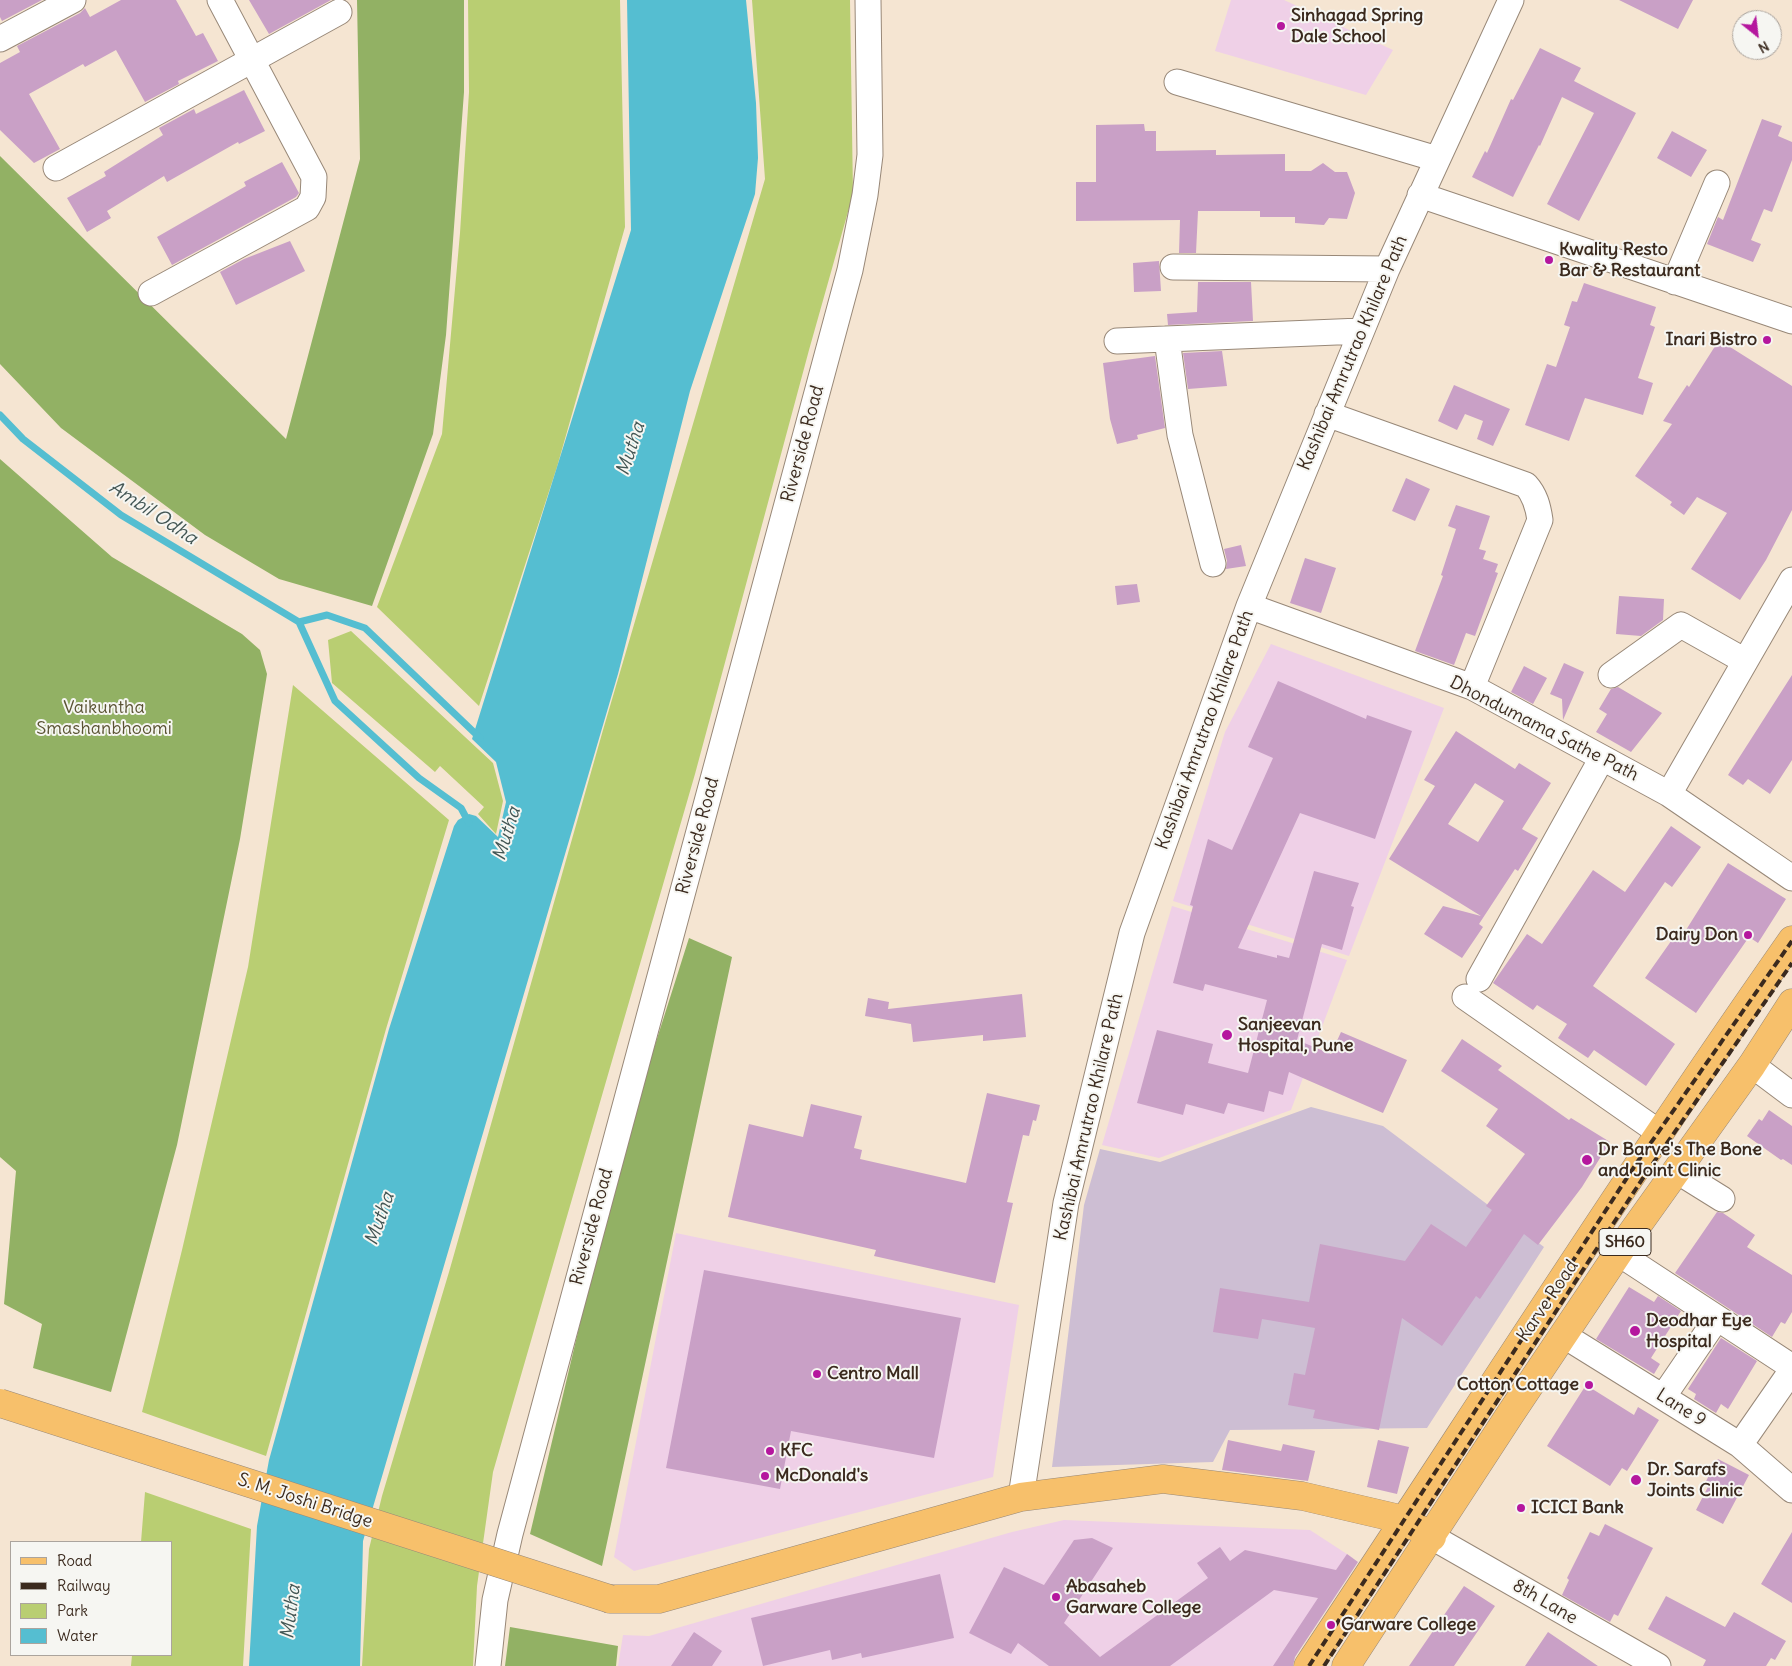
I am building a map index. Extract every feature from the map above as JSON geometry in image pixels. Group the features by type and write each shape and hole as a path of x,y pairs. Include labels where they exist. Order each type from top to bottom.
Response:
{"main road":[{"name":"Karve Road","path":"1308,1666 1490,1387 1792,940"},
{"name":"Karve Road","path":"1346,1666 1618,1253 1752,1065 1792,1003"},
{"name":"S. M. Joshi Bridge","path":"0,1403 610,1599 659,1599 1021,1497 1163,1479 1302,1496 1405,1520 1432,1537"}],"street":[{"path":"0,39 73,0"},
{"path":"151,293 307,208 313,197 314,177 220,0"},
{"name":"Riverside Road","path":"488,1666 494,1600 510,1534 850,270 866,195 870,155 868,0"},
{"name":"Kashibai Amrutrao Khilare Path","path":"1021,1497 1066,1204 1132,933 1249,606 1387,269 1511,0"},
{"path":"56,168 339,12"},
{"path":"1178,82 1437,159"},
{"path":"1675,282 1717,183"},
{"path":"1420,195 1792,322"},
{"path":"1172,267 1387,269"},
{"path":"1117,341 1361,332"},
{"path":"1167,339 1180,435 1213,564"},
{"path":"1327,414 1526,485 1532,492 1540,520 1472,687"},
{"path":"1669,794 1792,580"},
{"name":"Dhondumama Sathe Path","path":"1249,606 1472,687 1669,794 1792,878"},
{"path":"1611,675 1681,624 1745,661"},
{"path":"1602,758 1472,988 1660,1133"},
{"path":"1752,1065 1792,1095"},
{"path":"1677,1170 1722,1199"},
{"path":"1618,1253 1792,1369 1740,1444"},
{"path":"1663,1397 1717,1318"},
{"name":"Lane 9","path":"1563,1335 1740,1444 1792,1490"},
{"name":"8th Lane","path":"1432,1537 1652,1665"}],"shaded area":[{"name":"Sinhagad Spring Dale School","path":"1231,0 1284,0 1393,50 1366,95 1215,51"},
{"path":"1271,644 1444,708 1349,956 1173,901 1225,732"},
{"name":"Sanjeevan Hospital, Pune","path":"1172,906 1347,960 1291,1110 1159,1158 1102,1145"},
{"path":"1311,1107 1383,1126 1544,1247 1427,1428 1230,1430 1213,1462 1052,1467 1084,1205 1100,1149 1160,1162"},
{"path":"676,1233 1019,1305 993,1477 634,1571 614,1557"},
{"name":"Abasaheb Garware College","path":"1064,1520 1310,1530 1353,1558 1279,1666 618,1666 623,1635 649,1636 1012,1532"}],"green space":[{"path":"357,0 464,0 464,92 446,335 433,434 372,606 279,579 205,535 61,428 0,364 0,156 286,439 360,159"},
{"path":"468,0 620,0 625,227 557,467 479,706 377,607 442,434 460,233 469,92"},
{"path":"752,0 850,0 853,194 695,774 493,1472 477,1586 473,1666 362,1666 369,1549 382,1496 449,1272 603,730 765,179"},
{"name":"Vaikuntha Smashanbhoomi","path":"0,459 112,557 242,634 260,650 267,674 240,839 177,1145 111,1392 33,1368 42,1324 4,1304 16,1171 0,1157"},
{"path":"351,631 493,763 503,801 496,834 478,814 484,807 440,766 435,772 332,683 328,640"},
{"path":"293,685 449,820 386,1029 266,1456 142,1412 248,967"},
{"path":"689,938 732,957 602,1566 530,1534 620,1155"},
{"path":"145,1492 251,1529 243,1666 131,1666 132,1656 172,1656 172,1541 141,1541"},
{"path":"510,1627 618,1646 616,1666 505,1666"}],"water":[{"name":"Mutha","path":"627,0 746,0 756,103 758,158 755,194 690,391 618,674 363,1541 360,1666 249,1666 257,1526 269,1460 389,1029 454,826 458,820 469,814 476,816 498,837 506,802 496,762 472,739 631,230"}],"building":[{"path":"0,0 42,0 2,21 0,17"},
{"path":"121,0 176,0 196,36 203,33 218,61 178,81 179,84 145,102 116,50 85,67 83,64 29,94 60,149 34,163 0,130 0,63 20,52 17,46 80,13 85,8 90,17"},
{"path":"249,0 331,0 269,34"},
{"path":"1619,0 1693,0 1678,29"},
{"path":"1540,48 1581,68 1574,81 1636,113 1579,221 1547,204 1594,113 1562,97 1540,146 1513,197 1472,177 1485,151 1487,153 1511,99 1513,100"},
{"path":"244,90 265,131 239,144 238,142 167,182 164,176 107,211 111,218 87,232 67,198 106,176 104,172 163,135 159,128 194,109 196,114"},
{"path":"1762,119 1782,126 1778,136 1792,142 1792,160 1772,212 1764,209 1751,240 1761,244 1753,262 1707,244 1718,217 1723,220"},
{"path":"1144,124 1145,131 1156,131 1156,151 1216,150 1216,155 1285,154 1285,171 1311,171 1323,163 1335,172 1347,172 1355,193 1347,219 1329,218 1324,225 1295,223 1295,217 1260,217 1260,211 1198,211 1196,253 1179,253 1180,220 1076,221 1076,182 1096,182 1096,125"},
{"path":"1672,131 1707,150 1691,177 1657,158"},
{"path":"282,162 299,193 296,197 172,265 157,237 246,186 244,182"},
{"path":"290,241 305,271 236,305 220,272 244,259"},
{"path":"1159,261 1161,291 1134,292 1133,263"},
{"path":"1198,282 1251,282 1253,321 1168,325 1167,314 1197,312"},
{"path":"1584,283 1656,307 1650,325 1655,327 1638,378 1653,383 1643,415 1585,398 1569,441 1525,425 1547,364 1556,367 1570,327 1564,325 1572,301 1577,302"},
{"path":"1719,340 1792,386 1792,510 1766,560 1740,600 1691,569 1727,513 1697,497 1684,515 1670,505 1672,502 1635,476 1672,424 1663,421 1687,385 1689,387"},
{"path":"1222,351 1227,386 1188,389 1183,353"},
{"path":"1155,356 1165,428 1137,435 1138,439 1117,444 1110,419 1103,363"},
{"path":"1454,385 1510,409 1493,446 1477,439 1483,421 1465,414 1457,430 1438,421"},
{"path":"1406,478 1430,489 1415,521 1392,511"},
{"path":"1456,505 1490,516 1479,549 1486,551 1483,559 1498,564 1495,572 1498,573 1475,636 1466,633 1454,665 1415,651 1443,576 1441,575 1456,529 1448,526"},
{"path":"1241,545 1246,566 1226,569 1227,561 1224,549"},
{"path":"1305,558 1336,568 1321,613 1290,603"},
{"path":"1137,584 1140,602 1117,605 1115,586"},
{"path":"1619,596 1664,599 1663,620 1641,636 1616,634"},
{"path":"1564,663 1584,672 1563,720 1562,699 1550,694"},
{"path":"1524,666 1547,678 1533,704 1511,692"},
{"path":"1792,675 1792,760 1770,794 1748,779 1743,785 1728,775"},
{"path":"1278,681 1366,719 1367,715 1412,731 1375,839 1300,813 1238,948 1277,958 1277,955 1289,958 1314,871 1359,883 1351,906 1354,907 1342,950 1322,944 1297,1040 1331,1054 1341,1032 1407,1060 1383,1113 1289,1072 1283,1095 1269,1091 1264,1112 1228,1103 1224,1114 1186,1104 1183,1115 1137,1103 1157,1030 1213,1044 1208,1063 1248,1073 1267,1000 1205,984 1203,991 1173,983 1193,906 1190,905 1208,839 1232,850 1273,758 1248,747"},
{"path":"1618,687 1662,713 1631,752 1596,732 1607,714 1599,709 1611,689"},
{"path":"1456,731 1515,769 1519,763 1551,783 1522,829 1538,838 1518,871 1515,869 1479,924 1483,927 1462,958 1424,934 1443,906 1481,916 1389,859 1435,786 1424,780","holes":["1475,783 1504,801 1478,842 1448,824"]},
{"path":"1671,826 1701,847 1672,887 1665,882 1593,986 1675,1044 1646,1086 1594,1050 1588,1058 1558,1038 1567,1024 1537,1005 1533,1010 1493,983 1527,934 1542,944 1593,870 1625,892"},
{"path":"1728,863 1786,899 1758,943 1749,937 1696,1013 1645,978 1681,927 1686,930"},
{"path":"1022,994 1026,1037 983,1041 983,1035 913,1042 911,1024 865,1016 868,998 889,1002 888,1009"},
{"path":"1462,1039 1502,1066 1498,1070 1569,1120 1571,1118 1610,1142 1582,1187 1538,1245 1524,1234 1480,1299 1476,1296 1442,1346 1402,1318 1379,1430 1313,1418 1315,1410 1288,1405 1294,1373 1305,1375 1315,1328 1262,1319 1258,1339 1213,1332 1220,1288 1309,1302 1320,1244 1405,1261 1431,1224 1466,1247 1492,1210 1486,1206 1525,1154 1486,1126 1498,1109 1441,1071"},
{"path":"987,1093 1040,1105 1036,1121 1033,1120 1029,1136 1023,1135 1007,1202 1013,1203 995,1283 874,1256 876,1250 728,1217 749,1124 803,1137 811,1104 862,1116 854,1148 862,1150 860,1159 966,1183"},
{"path":"1769,1110 1792,1126 1792,1165 1783,1159 1781,1160 1747,1136 1759,1119 1762,1121"},
{"path":"1717,1212 1723,1213 1755,1235 1747,1247 1792,1275 1792,1312 1785,1324 1781,1322 1772,1337 1675,1273"},
{"name":"Centro Mall","path":"704,1270 961,1318 934,1458 791,1431 780,1489 666,1468"},
{"path":"1629,1287 1654,1302 1658,1296 1681,1311 1651,1358 1660,1364 1654,1374 1596,1339"},
{"path":"1721,1338 1757,1361 1728,1409 1721,1404 1716,1413 1694,1399 1696,1394 1688,1389"},
{"path":"1586,1385 1634,1415 1638,1407 1659,1420 1627,1471 1622,1468 1610,1486 1547,1446"},
{"path":"1228,1440 1281,1451 1283,1444 1315,1451 1308,1481 1222,1470"},
{"path":"1378,1440 1409,1447 1397,1494 1367,1487"},
{"path":"1718,1459 1749,1475 1723,1524 1696,1510 1710,1483 1706,1481"},
{"path":"1605,1524 1653,1548 1618,1616 1614,1614 1610,1622 1562,1595 1569,1580 1567,1578 1590,1532 1599,1536"},
{"path":"1792,1532 1792,1603 1761,1584"},
{"path":"1092,1538 1113,1548 1064,1623 1100,1657 1208,1578 1197,1563 1220,1547 1230,1561 1245,1550 1336,1570 1347,1554 1358,1562 1295,1657 1293,1666 1273,1666 1318,1598 1274,1590 1170,1666 1049,1666 1018,1643 1011,1654 969,1633 1004,1567 1044,1585 1074,1540"},
{"path":"940,1574 954,1638 862,1658 861,1653 832,1660 830,1650 763,1666 751,1618"},
{"path":"1464,1586 1495,1606 1454,1666 1409,1666"},
{"path":"1666,1596 1725,1627 1734,1612 1786,1641 1775,1660 1771,1658 1766,1666 1703,1666 1706,1660 1648,1629"},
{"path":"694,1632 722,1651 712,1666 671,1666"},
{"path":"1548,1632 1598,1666 1525,1666"}],"waterway":[{"name":"Ambil Odha","path":"0,415 23,439 121,515 299,622 335,701 419,778 461,808 469,823"},
{"name":"Ambil Odha","path":"299,622 327,615 365,628 480,738"}],"railway":[{"path":"1309,1666 1636,1164 1792,941"},
{"path":"1324,1666 1647,1172 1792,963"}],"place":[{"name":"Sinhagad Spring Dale School","path":"1281,26"},
{"name":"Kwality Resto Bar & Restaurant","path":"1549,260"},
{"name":"Inari Bistro","path":"1767,340"},
{"name":"Dairy Don","path":"1748,935"},
{"name":"Sanjeevan Hospital, Pune","path":"1227,1035"},
{"name":"Dr Barve's The Bone and Joint Clinic","path":"1587,1160"},
{"name":"Deodhar Eye Hospital","path":"1635,1331"},
{"name":"Centro Mall","path":"817,1374"},
{"name":"Cotton Cottage","path":"1589,1385"},
{"name":"KFC","path":"770,1451"},
{"name":"McDonald's","path":"765,1476"},
{"name":"Dr. Sarafs Joints Clinic","path":"1636,1480"},
{"name":"ICICI Bank","path":"1521,1508"},
{"name":"Abasaheb Garware College","path":"1056,1597"},
{"name":"Garware College","path":"1331,1625"}]}
